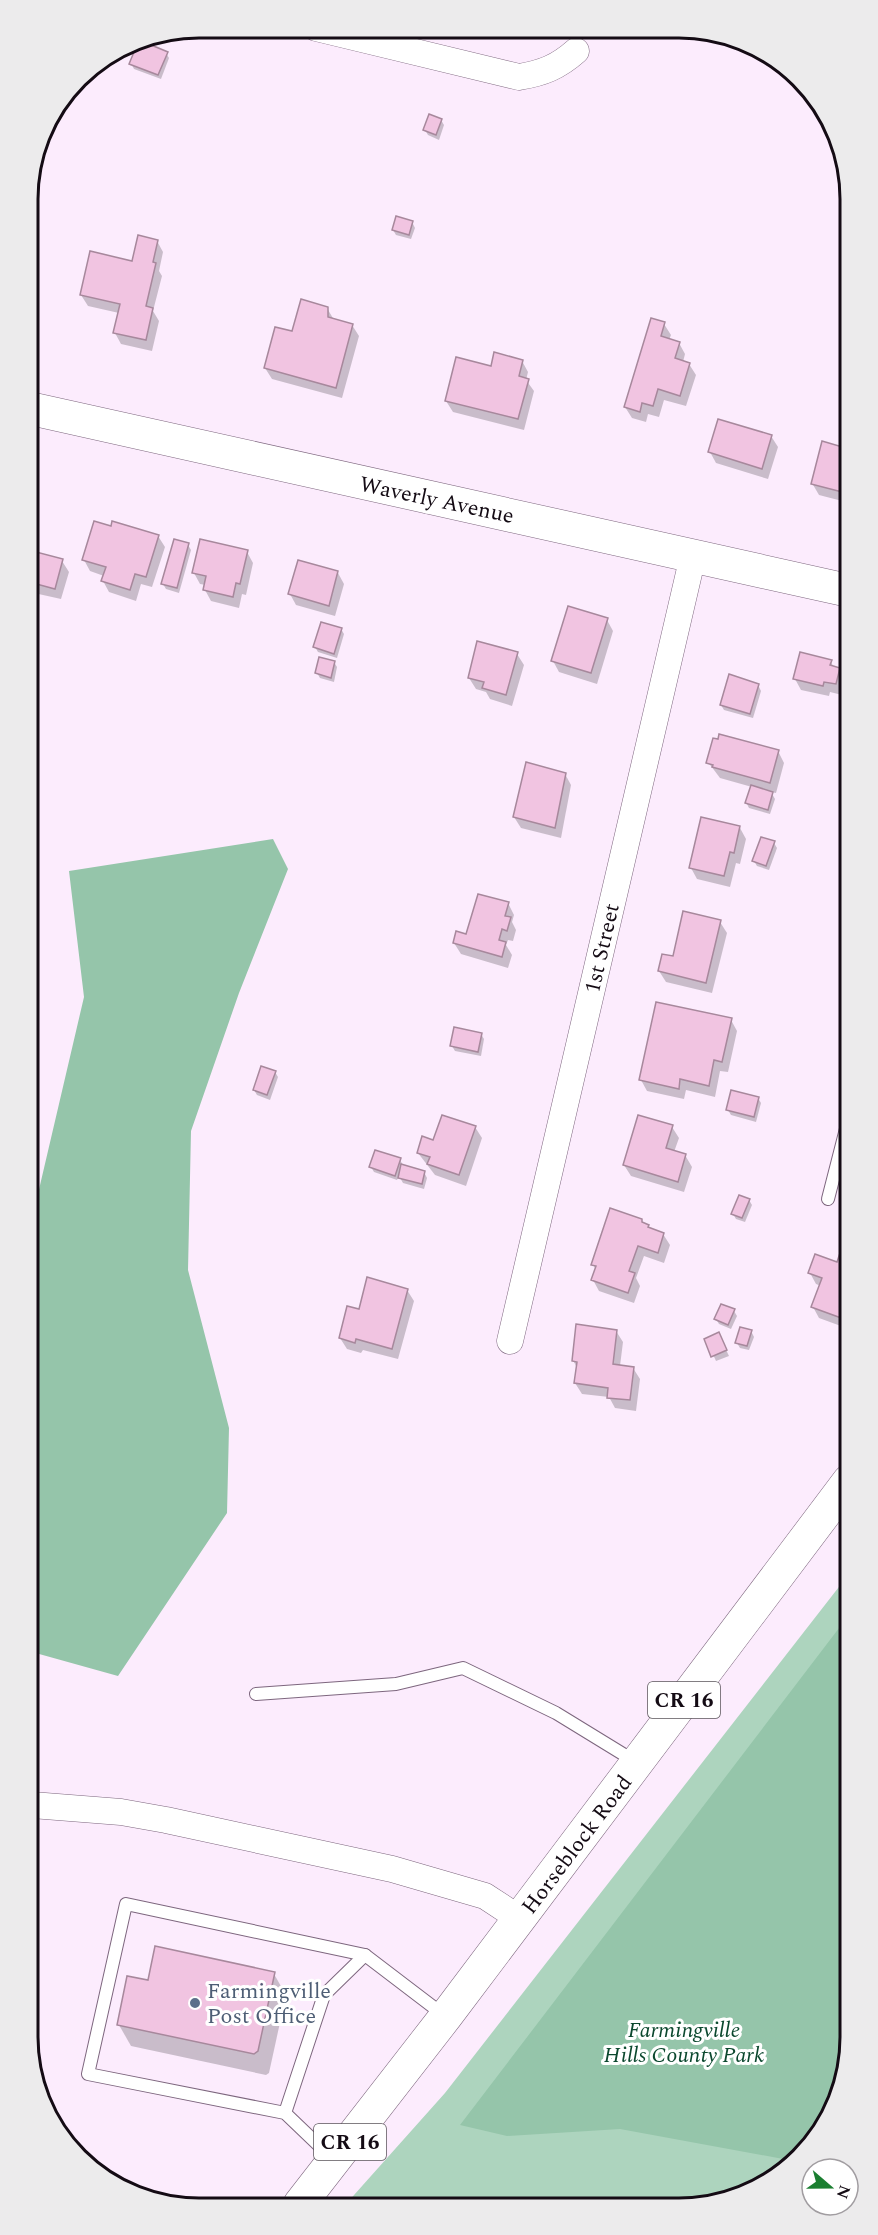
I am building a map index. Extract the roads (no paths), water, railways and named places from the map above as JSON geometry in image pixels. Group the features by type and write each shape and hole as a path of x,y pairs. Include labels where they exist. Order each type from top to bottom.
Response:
{"main road":[{"name":"Waverly Avenue","path":"38,410 840,589"},
{"name":"Horseblock Road","path":"305,2198 520,1919 840,1493"}],"street":[{"path":"357,38 519,77 543,74 562,63 576,51"},
{"name":"1st Street","path":"510,1341 693,556"},
{"path":"37,1805 121,1812 166,1820 392,1869 485,1896 520,1919"}],"lane":[{"path":"828,1198 840,1152"},
{"path":"256,1694 396,1684 463,1668 556,1713 637,1762"},
{"path":"335,2161 285,2113 88,2074 126,1904 365,1955 446,2016"},
{"path":"285,2113 324,1995 365,1955"}],"place":[{"name":"Farmingville Post Office","path":"195,2003"}],"park label":[{"name":"Farmingville Hills County Park","path":"684,2042"}]}
